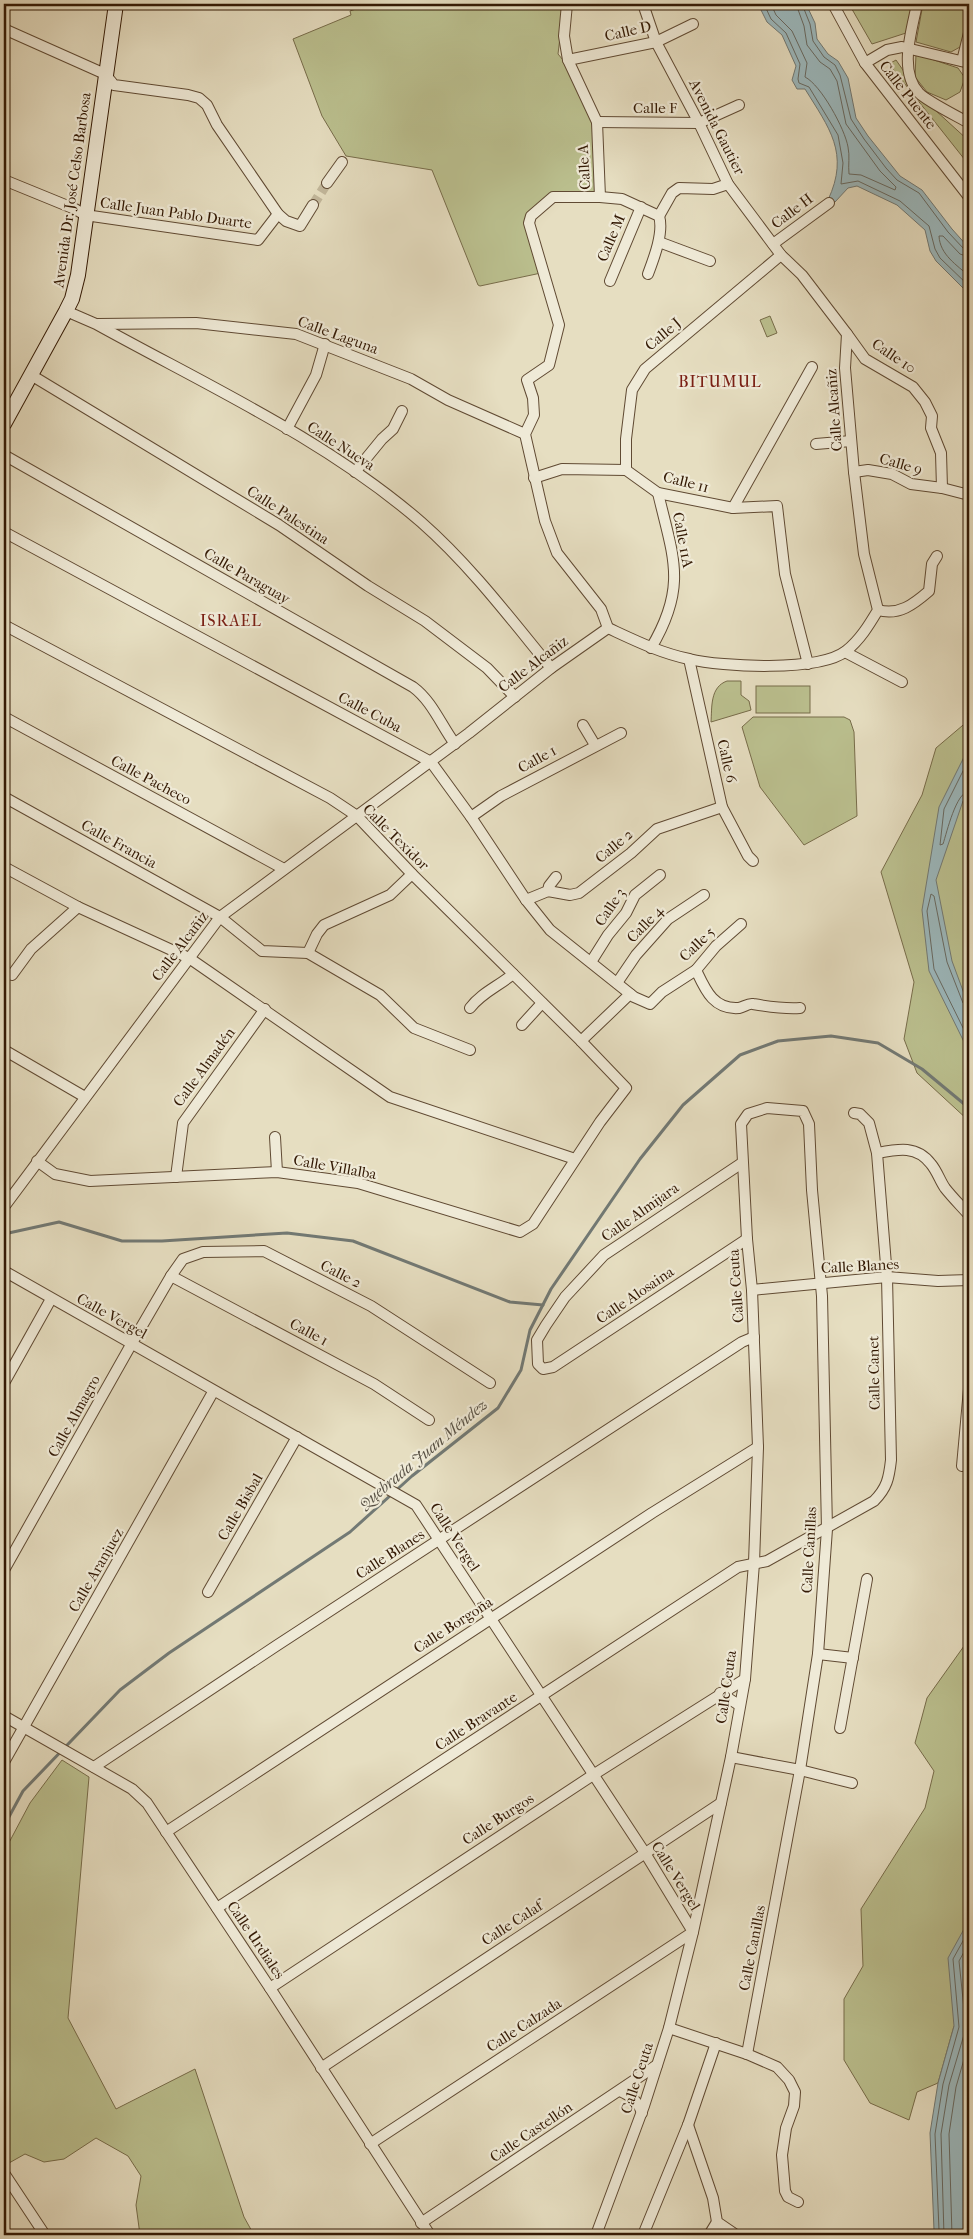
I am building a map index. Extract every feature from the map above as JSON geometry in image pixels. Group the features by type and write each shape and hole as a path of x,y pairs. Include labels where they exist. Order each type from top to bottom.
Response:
{"main road":[{"name":"Avenida Dr. José Celso Barbosa","path":"4,423 72,299 78,274 104,74 116,4"}],"street":[{"name":"Calle A","path":"525,434 534,415 533,398 526,380 549,365 559,326 529,222 532,216 553,197 600,197 597,122 568,60 564,36 567,4"},
{"name":"Avenida Gautier","path":"643,4 656,42 699,123 728,184 781,255"},
{"name":"Calle Puente","path":"833,4 865,63 969,197"},
{"path":"916,4 908,48 912,82 920,94 969,123"},
{"name":"Calle D","path":"568,60 656,42 693,24"},
{"path":"4,29 104,74 114,86 199,98 207,104 217,125 278,214 286,221 300,226 313,205"},
{"path":"865,63 887,50 902,47 966,62 969,33"},
{"name":"Calle F","path":"597,122 699,123 739,105"},
{"path":"327,183 342,162"},
{"name":"Calle Juan Pablo Duarte","path":"4,180 75,209 85,215 258,240 278,214"},
{"path":"659,216 672,193 679,188 713,189 728,184"},
{"path":"600,197 622,199 659,216 661,222 659,242 648,274"},
{"name":"Calle H","path":"773,244 829,202"},
{"name":"Calle M","path":"610,281 641,207"},
{"path":"659,242 710,262"},
{"path":"781,255 802,275 847,334"},
{"name":"Calle J","path":"626,470 626,439 632,390 645,369 781,255"},
{"name":"Calle Nueva","path":"66,311 96,324 287,429 355,472 416,518 449,549 491,594 551,668"},
{"name":"Calle Laguna","path":"96,324 196,323 296,334 411,379 448,400 525,434"},
{"name":"Calle Alcañiz","path":"847,334 845,368 854,472 864,554 878,610"},
{"name":"Calle 10","path":"847,334 865,358 913,387 926,402 932,416 931,428 941,453 942,488"},
{"path":"287,429 316,375 325,344"},
{"path":"734,508 812,367"},
{"name":"Calle Palestina","path":"31,375 279,525 368,586 425,621 488,668 515,697"},
{"path":"355,472 382,439 393,430 402,410"},
{"path":"525,434 545,521 557,553 601,609 608,628 651,648 689,659 734,666 808,664 844,652 865,632 878,610 895,612 914,604 929,592 932,564 937,556"},
{"path":"816,444 851,441"},
{"name":"Calle Paraguay","path":"4,455 413,687 424,695 455,744"},
{"path":"534,478 562,469 626,470"},
{"name":"Calle 11","path":"626,470 658,493 734,508 777,506 785,574 808,664"},
{"name":"Calle 9","path":"854,472 868,470 892,474 911,484 942,488 969,496"},
{"name":"Calle 11A","path":"651,648 664,625 673,596 675,569 658,493"},
{"name":"Calle Cuba","path":"4,532 431,762 471,817 526,900 550,930 630,994 650,1004"},
{"name":"Calle Texidor","path":"4,625 330,798 357,816 412,874 582,1041 626,1088 600,1122"},
{"name":"Calle Alcañiz","path":"4,1207 220,917 455,744 551,668 608,628"},
{"path":"844,652 902,682"},
{"name":"Calle 6","path":"689,659 722,806 748,856 754,861"},
{"name":"Calle Pacheco","path":"4,717 284,869"},
{"path":"583,725 595,745"},
{"name":"Calle 1","path":"471,817 501,796 621,732"},
{"name":"Calle Francia","path":"4,797 220,917 262,951 308,953"},
{"name":"Calle 2","path":"548,891 570,895 579,893 632,853 657,829 722,806"},
{"path":"4,867 78,906 189,958 390,1097 575,1159"},
{"path":"412,874 390,895 324,925 317,934 308,953 380,995 414,1028 470,1050"},
{"name":"Calle 3","path":"591,962 626,913 635,895 660,875"},
{"path":"526,900 548,891 549,886 556,877"},
{"name":"Calle 4","path":"617,984 636,955 668,919 704,895"},
{"path":"12,975 31,949 78,906"},
{"name":"Calle 5","path":"650,1004 662,992 696,970 716,946 741,924"},
{"path":"696,970 711,999 722,1007 740,1008 751,1003 775,1008 800,1008"},
{"path":"470,1008 477,999 502,984 513,974"},
{"path":"582,1041 630,994"},
{"path":"522,1026 542,1003"},
{"name":"Calle Almadén","path":"176,1177 183,1123 265,1009"},
{"path":"4,1050 85,1097"},
{"name":"Calle Canillas","path":"741,1124 748,1114 767,1108 803,1111 809,1124 812,1190 824,1333 827,1529 818,1654 800,1770 747,2054"},
{"name":"Calle Canet","path":"754,1563 767,1561 874,1501 884,1491 889,1479 891,1460 888,1277 877,1154 869,1123 860,1114 854,1113"},
{"name":"Calle Villalba","path":"37,1161 54,1174 90,1181 277,1172 358,1183 520,1232 533,1224 600,1122"},
{"name":"Calle Ceuta","path":"596,2235 642,2113 669,2028 693,1932 731,1757 744,1679 754,1563 758,1447 752,1290 747,1239 741,1124"},
{"path":"276,1137 277,1172"},
{"path":"877,1154 898,1149 913,1149 924,1155 932,1164 945,1187 969,1215"},
{"name":"Calle Almijara","path":"538,1364 537,1340 565,1297 604,1255 742,1163"},
{"name":"Calle Alosaina","path":"538,1364 544,1369 553,1367 747,1239"},
{"name":"Calle 2","path":"171,1276 183,1259 203,1252 264,1251 371,1306 490,1383"},
{"name":"Calle Vergel","path":"4,1271 51,1300 132,1343 213,1392 378,1482 416,1505 644,1853 693,1932"},
{"name":"Calle 1","path":"171,1276 374,1384 429,1420"},
{"name":"Calle Almagro","path":"4,1570 171,1276"},
{"name":"Calle Blanes","path":"752,1290 888,1277 938,1281 969,1280"},
{"path":"4,1383 51,1300"},
{"name":"Calle Blanes","path":"94,1767 668,1390 742,1342 754,1337"},
{"path":"962,1466 969,1388"},
{"name":"Calle Aranjuez","path":"4,1762 213,1392"},
{"name":"Calle Bisbal","path":"208,1592 297,1437"},
{"name":"Calle Borgoña","path":"166,1832 652,1513 758,1447"},
{"name":"Calle Bravante","path":"216,1908 738,1567 754,1563"},
{"path":"840,1728 866,1580"},
{"path":"818,1654 853,1658"},
{"name":"Calle Burgos","path":"270,1988 593,1775 744,1679"},
{"path":"720,1693 739,1705"},
{"name":"Calle Urdiales","path":"4,1716 132,1789 147,1803 270,1988 430,2235"},
{"path":"731,1757 800,1770 852,1783"},
{"name":"Calle Calaf","path":"321,2068 721,1803"},
{"name":"Calle Calzada","path":"370,2144 693,1932"},
{"path":"669,2028 716,2042 777,2067 789,2080 794,2092 794,2099 786,2128 782,2154 785,2191 788,2197 798,2202"},
{"path":"643,2235 688,2125 716,2042"},
{"name":"Calle Castellón","path":"421,2223 657,2065"},
{"path":"620,2091 630,2095 637,2102 642,2113"},
{"path":"688,2125 712,2198 717,2222 709,2235"},
{"path":"4,2173 45,2235"},
{"path":"717,2222 736,2235"}],"green space":[{"path":"370,4 564,4 558,54 568,66 595,119 598,193 552,195 526,217 541,273 478,285 432,170 346,156 322,116 293,39 351,15 350,11"},
{"path":"849,4 912,4 906,33 872,44"},
{"path":"923,4 969,4 969,42 951,52 916,42"},
{"path":"916,54 958,68 965,78 960,92 946,100 927,92 915,77"},
{"path":"896,60 923,99 969,141 969,165 889,64"},
{"path":"770,316 777,333 767,337 760,320"},
{"path":"727,681 741,681 741,695 749,701 751,710 711,722 713,698 717,688"},
{"path":"756,686 810,686 810,713 756,713"},
{"path":"753,717 844,717 850,720 854,732 857,816 804,845 760,787 742,727"},
{"path":"969,720 969,1121 917,1073 904,1039 914,982 881,872 922,795 936,748"},
{"path":"969,1639 969,2012 954,2026 938,2083 917,2092 909,2120 870,2103 844,2060 844,1999 863,1966 861,1909 925,1808 934,1771 915,1743 927,1698"},
{"path":"62,1760 89,1777 68,2018 116,2109 195,2069 244,2217 254,2235 140,2235 136,2205 141,2176 128,2156 96,2138 64,2159 44,2162 25,2154 9,2163 4,2155 4,1852 30,1803"}],"water":[{"path":"758,4 806,4 815,23 817,39 828,54 838,61 848,78 856,118 868,136 900,176 922,190 969,248 969,294 936,261 930,251 925,230 897,205 857,186 848,188 835,202 828,200 837,168 834,142 822,116 805,89 797,89 792,80 796,66 782,35 767,22"},
{"path":"969,747 969,793 963,801 936,880 952,961 969,1007 969,1052 929,971 922,910 939,807"},
{"path":"969,1920 969,2235 930,2235 934,2230 930,2133 938,2083 954,2026 948,1958"}],"waterway":[{"name":"Quebrada Juan Méndez","path":"4,1826 23,1791 120,1690 169,1653 350,1532 412,1476 498,1408 521,1370 530,1330 551,1289 640,1159 683,1105 740,1055 778,1041 831,1036 878,1043 922,1069 969,1108"},
{"path":"4,1234 59,1222 122,1241 162,1241 287,1233 353,1241 510,1302 543,1305"}],"tunnel":[{"path":"313,205 327,183"}],"district":[{"name":"BITUMUL","path":"720,381"},
{"name":"ISRAEL","path":"231,620"}]}
